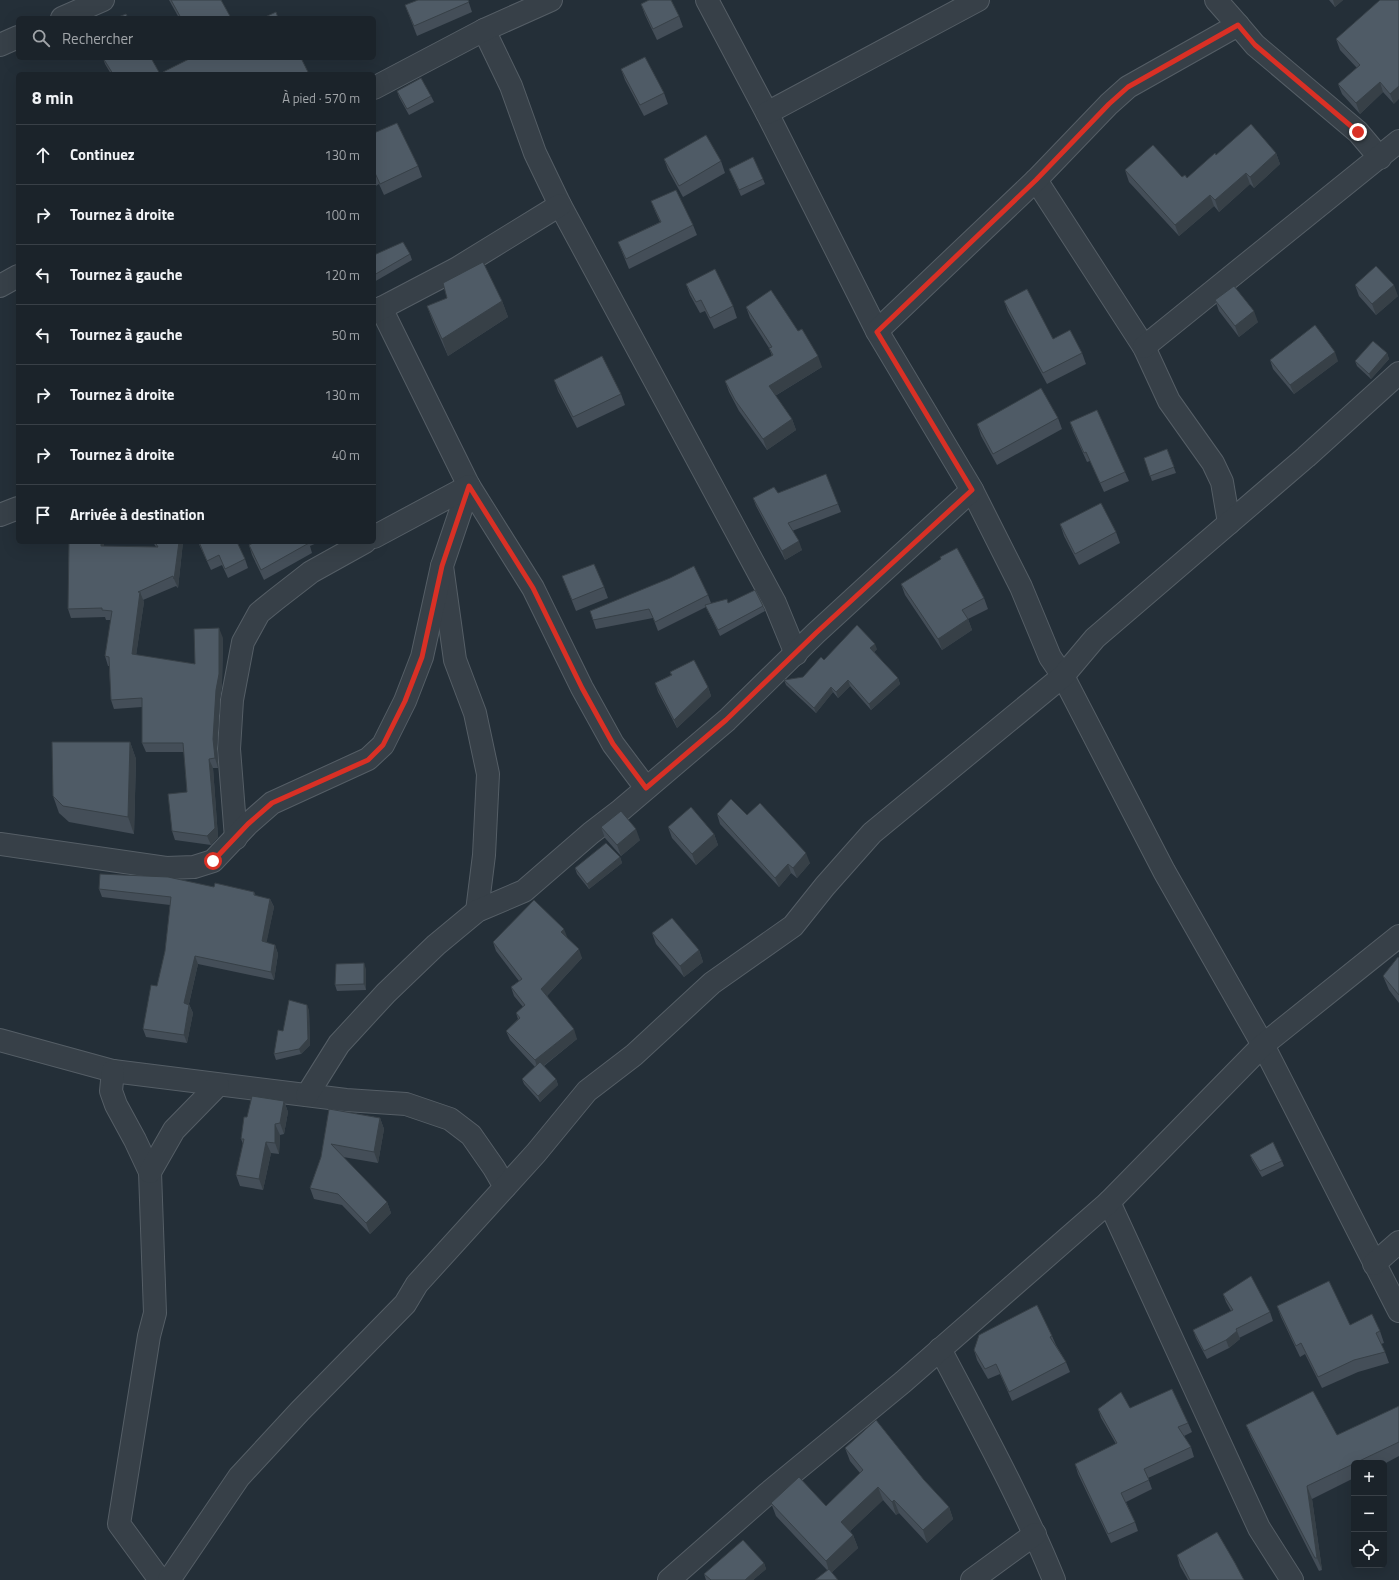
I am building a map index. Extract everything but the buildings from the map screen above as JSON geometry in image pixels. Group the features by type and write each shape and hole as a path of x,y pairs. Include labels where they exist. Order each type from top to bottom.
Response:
{"street":[{"path":"67,16 103,0"},
{"path":"376,87 484,30 551,0"},
{"path":"707,0 767,114 877,332 972,490 1021,586 1050,657 1063,676 1164,871 1263,1045 1399,1311"},
{"path":"767,114 953,6 978,0"},
{"path":"1216,0 1255,45 1358,132 1380,158"},
{"path":"877,332 1036,180 1109,104 1128,87 1238,25"},
{"path":"484,30 511,86 535,153 560,205 775,603 796,654"},
{"path":"0,45 16,38"},
{"path":"1144,347 1380,158 1399,141"},
{"path":"1036,180 1144,347 1169,401 1213,463 1222,482 1229,523"},
{"path":"560,205 456,269 378,310 469,486 533,588 582,688 613,744 646,788"},
{"path":"0,286 16,277"},
{"path":"170,1580 239,1478 300,1411 405,1304 417,1284 536,1153 587,1091 634,1055 712,983 792,926 872,833 1063,676 1095,638 1306,457 1399,373"},
{"path":"376,536 469,486"},
{"path":"0,844 166,868 194,867 213,861 248,824 272,803 368,760 383,745 405,701 422,657 442,566 469,486"},
{"path":"307,1094 340,1044 386,993 436,945 477,911 524,891 646,788 726,720 972,490"},
{"path":"0,515 16,509"},
{"path":"236,838 229,749 232,700 243,642 259,614 275,600 311,572 361,544"},
{"path":"442,566 455,660 474,713 488,774 484,856 477,911"},
{"path":"669,1580 767,1494 903,1382 1109,1202 1263,1045 1399,936"},
{"path":"0,1040 113,1071 346,1100 406,1104 450,1119 471,1136 494,1168 505,1188"},
{"path":"113,1071 111,1091 116,1106 135,1140 150,1172 155,1313 149,1336 119,1524 160,1580"},
{"path":"150,1172 174,1130 218,1085"},
{"path":"1109,1202 1259,1528 1292,1580"},
{"path":"1374,1264 1399,1242"},
{"path":"940,1349 1036,1534 1054,1580"},
{"path":"972,1580 1036,1534"}],"route":[{"path":"213,861 248,824 272,803 311,784 368,760 383,745 405,701 422,657 442,566 469,486 512,552 533,588 562,644 582,688 613,744 646,788 726,720 816,633 972,490 877,332 1036,180 1109,104 1128,87 1149,74 1238,25 1255,45 1309,93 1358,132"}]}
